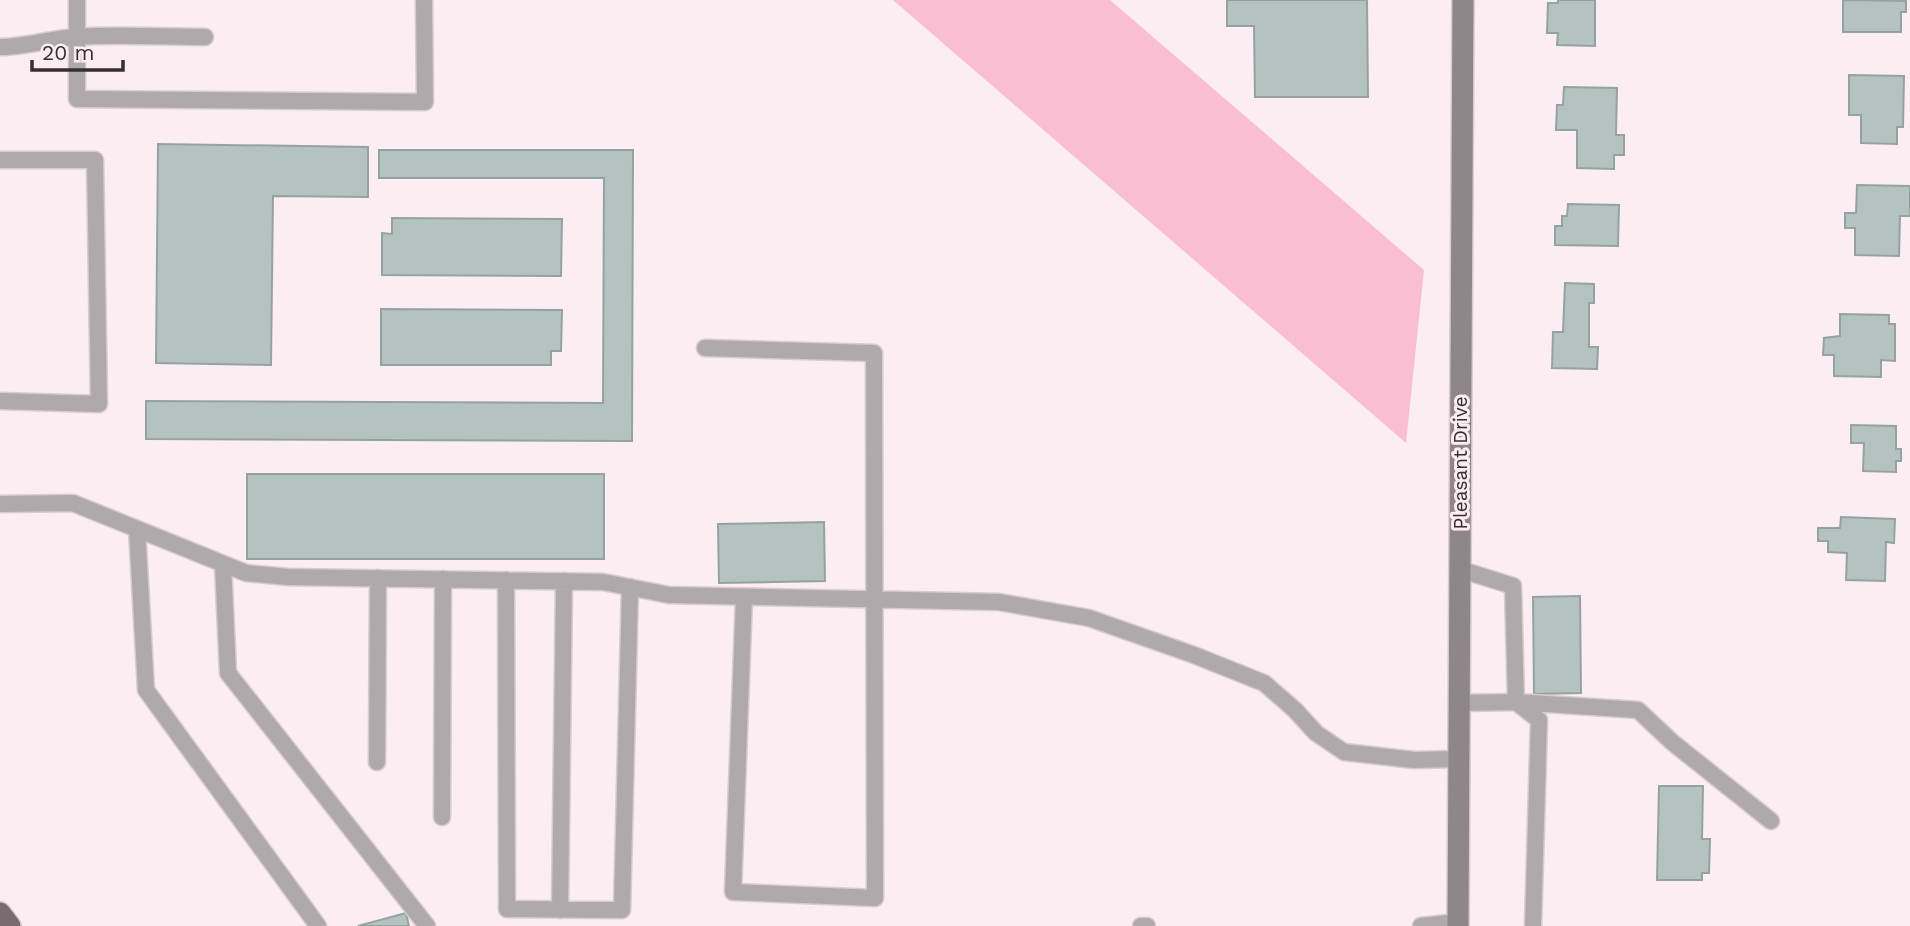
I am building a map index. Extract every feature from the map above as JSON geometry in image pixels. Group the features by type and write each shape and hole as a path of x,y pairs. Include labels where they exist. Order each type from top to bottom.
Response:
{"main road":[{"path":"0,913 10,926"}],"street":[{"name":"Pleasant Drive","path":"1458,924 1463,0"}],"lane":[{"path":"77,0 77,99 425,102 424,0"},
{"path":"0,47 19,47 39,41 77,37 205,37"},
{"path":"0,160 95,160 99,404 0,401"},
{"path":"705,348 874,353 875,898 733,892 744,597"},
{"path":"0,504 73,503 246,573 603,582 669,595 999,602 1089,618 1264,683 1316,733 1345,752 1414,760 1458,760"},
{"path":"136,529 146,690 318,926"},
{"path":"223,564 228,673 427,926"},
{"path":"1460,569 1513,586 1516,702"},
{"path":"377,761 378,578"},
{"path":"442,817 443,579"},
{"path":"506,580 507,909 622,910 630,587"},
{"path":"561,910 564,581"},
{"path":"1516,702 1539,720 1533,926"},
{"path":"1459,703 1516,702 1638,710 1672,742 1770,821"},
{"path":"1421,926 1458,924"}],"shaded area":[{"path":"893,0 1110,0 1424,270 1406,443"}],"building":[{"path":"1227,0 1367,0 1368,97 1255,97 1254,26 1227,26"},
{"path":"1558,0 1595,0 1595,46 1557,45 1558,33 1547,33 1548,3 1558,3"},
{"path":"1843,0 1906,1 1906,12 1901,12 1901,32 1843,32"},
{"path":"1849,75 1904,76 1903,127 1897,127 1897,144 1861,143 1861,115 1849,115"},
{"path":"1564,87 1617,88 1616,135 1624,135 1624,155 1614,155 1614,169 1577,168 1577,130 1556,130 1557,105 1563,105"},
{"path":"158,144 368,147 368,197 273,196 271,365 156,363"},
{"path":"379,150 633,150 632,441 146,439 146,401 603,403 604,178 379,178"},
{"path":"1857,185 1910,186 1910,216 1900,216 1899,256 1855,255 1855,228 1845,228 1845,213 1856,213"},
{"path":"1568,204 1619,205 1618,246 1555,245 1555,226 1562,226 1562,216 1567,216"},
{"path":"392,218 562,219 561,276 382,275 382,233 392,234"},
{"path":"1565,283 1594,284 1594,303 1589,303 1589,347 1598,347 1597,369 1552,368 1553,332 1563,332"},
{"path":"381,309 562,310 561,351 551,351 551,365 381,365"},
{"path":"1840,314 1889,315 1889,324 1895,324 1895,361 1881,360 1881,377 1834,376 1834,355 1823,355 1824,338 1840,336"},
{"path":"1851,425 1896,426 1896,449 1901,449 1901,461 1896,461 1896,472 1863,471 1864,443 1851,443"},
{"path":"247,474 604,474 604,559 247,559"},
{"path":"1841,517 1895,519 1894,543 1886,542 1885,581 1846,580 1847,553 1828,552 1828,541 1818,541 1818,528 1840,528"},
{"path":"824,522 825,581 719,583 718,524"},
{"path":"1580,596 1581,693 1534,694 1533,597"},
{"path":"1659,786 1703,786 1702,839 1710,839 1709,873 1702,873 1702,880 1657,880"},
{"path":"406,913 409,926 358,926"}]}
